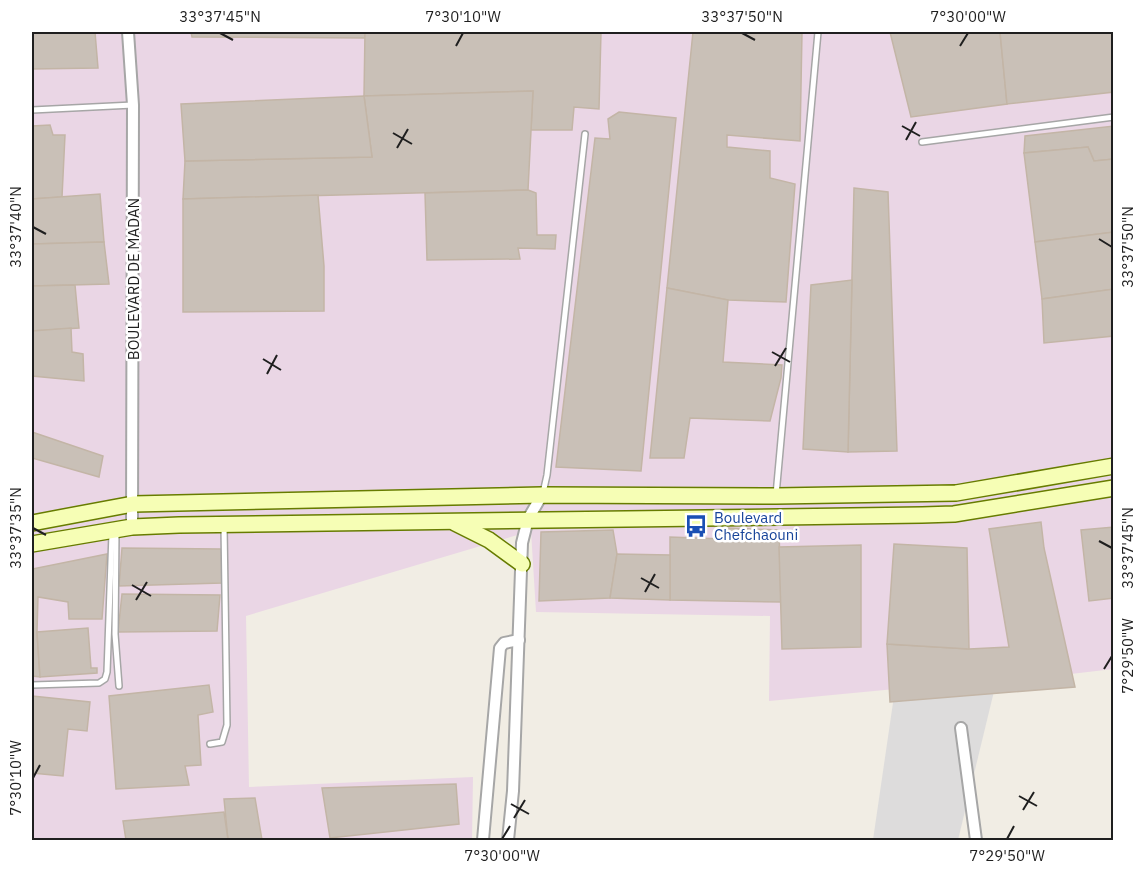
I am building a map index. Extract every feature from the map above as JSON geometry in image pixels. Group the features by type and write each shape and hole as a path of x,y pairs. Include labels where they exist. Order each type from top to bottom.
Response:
{"street":[{"name":"BOULEVARD DE MADAN","path":"128,32 133,105 132,527"},
{"path":"32,523 133,504 542,495 776,496 956,493 1113,466"},
{"path":"32,544 132,527 224,524 954,514 1113,488"},
{"path":"508,840 513,791 522,543 528,519 542,495"},
{"path":"325,501 326,523"},
{"path":"453,521 489,540 522,564"},
{"path":"483,840 500,648 504,643 519,640"},
{"path":"961,728 976,840"}],"lane":[{"path":"776,496 818,32"},
{"path":"32,110 133,105"},
{"path":"922,142 1113,117"},
{"path":"542,495 548,475 585,134"},
{"path":"210,744 222,742 226,725 224,524"},
{"path":"32,685 102,681 106,676 114,531"},
{"path":"114,531 115,634 119,686"},
{"path":"107,634 115,634"}],"shaded area":[{"path":"32,32 1113,32 1113,669 945,689 895,689 769,701 770,616 536,612 531,531 246,616 249,787 473,777 472,840 32,840"},
{"path":"996,683 958,840 873,840 895,689"}],"building":[{"path":"32,32 95,32 98,68 32,69"},
{"path":"191,32 365,32 365,38 192,37"},
{"path":"365,32 601,32 599,109 574,107 572,130 531,130 533,91 364,96"},
{"path":"693,32 802,32 800,141 727,135 727,147 770,151 770,178 795,184 786,302 728,300 667,288"},
{"path":"890,32 1000,32 1007,104 911,117"},
{"path":"1000,32 1114,32 1114,92 1007,104"},
{"path":"533,91 528,190 183,199 185,161 372,157 364,96"},
{"path":"364,96 372,157 185,161 181,104"},
{"path":"619,112 676,118 641,471 556,467 595,138 610,139 608,119"},
{"path":"50,125 53,135 65,135 62,197 32,199 32,126"},
{"path":"1114,126 1114,159 1094,161 1088,147 1024,153 1025,136"},
{"path":"1088,147 1094,161 1114,159 1114,232 1035,242 1024,153"},
{"path":"854,188 888,192 897,451 848,452"},
{"path":"528,190 536,193 537,235 556,235 555,249 518,248 520,259 427,260 425,193"},
{"path":"100,194 104,242 32,244 32,199"},
{"path":"318,195 324,266 324,311 183,312 183,199"},
{"path":"1114,232 1114,289 1042,299 1035,242"},
{"path":"104,242 109,284 32,286 32,244"},
{"path":"852,280 848,452 803,449 811,285"},
{"path":"75,285 79,328 32,331 32,286"},
{"path":"667,288 728,300 723,362 782,365 781,378 770,421 690,418 684,458 650,458"},
{"path":"1114,289 1114,336 1044,343 1042,299"},
{"path":"71,328 72,352 83,354 84,381 32,376 32,331"},
{"path":"32,432 103,456 99,477 32,458"},
{"path":"1041,522 1044,548 1075,687 890,702 887,644 969,649 1009,647 989,529"},
{"path":"1114,527 1114,598 1089,601 1081,530"},
{"path":"726,528 779,530 781,602 670,600 670,537 724,539"},
{"path":"613,530 617,554 610,598 539,601 541,532"},
{"path":"894,544 967,548 969,649 887,644"},
{"path":"861,545 861,647 782,649 779,547"},
{"path":"122,548 221,549 222,583 119,586"},
{"path":"107,554 102,619 69,619 68,602 38,597 37,632 40,677 32,676 32,569"},
{"path":"617,554 670,555 670,600 610,598"},
{"path":"122,594 220,595 217,631 118,632"},
{"path":"88,628 91,668 97,668 97,673 40,677 37,632"},
{"path":"209,685 213,712 198,715 201,765 185,766 189,785 116,789 109,696"},
{"path":"32,696 90,702 87,731 68,729 63,776 32,773"},
{"path":"456,784 459,824 330,838 322,788"},
{"path":"255,798 262,840 228,840 224,799"},
{"path":"224,812 228,840 126,840 123,821"}],"place":[{"name":"Boulevard Chefchaouni","path":"696,526"}]}
